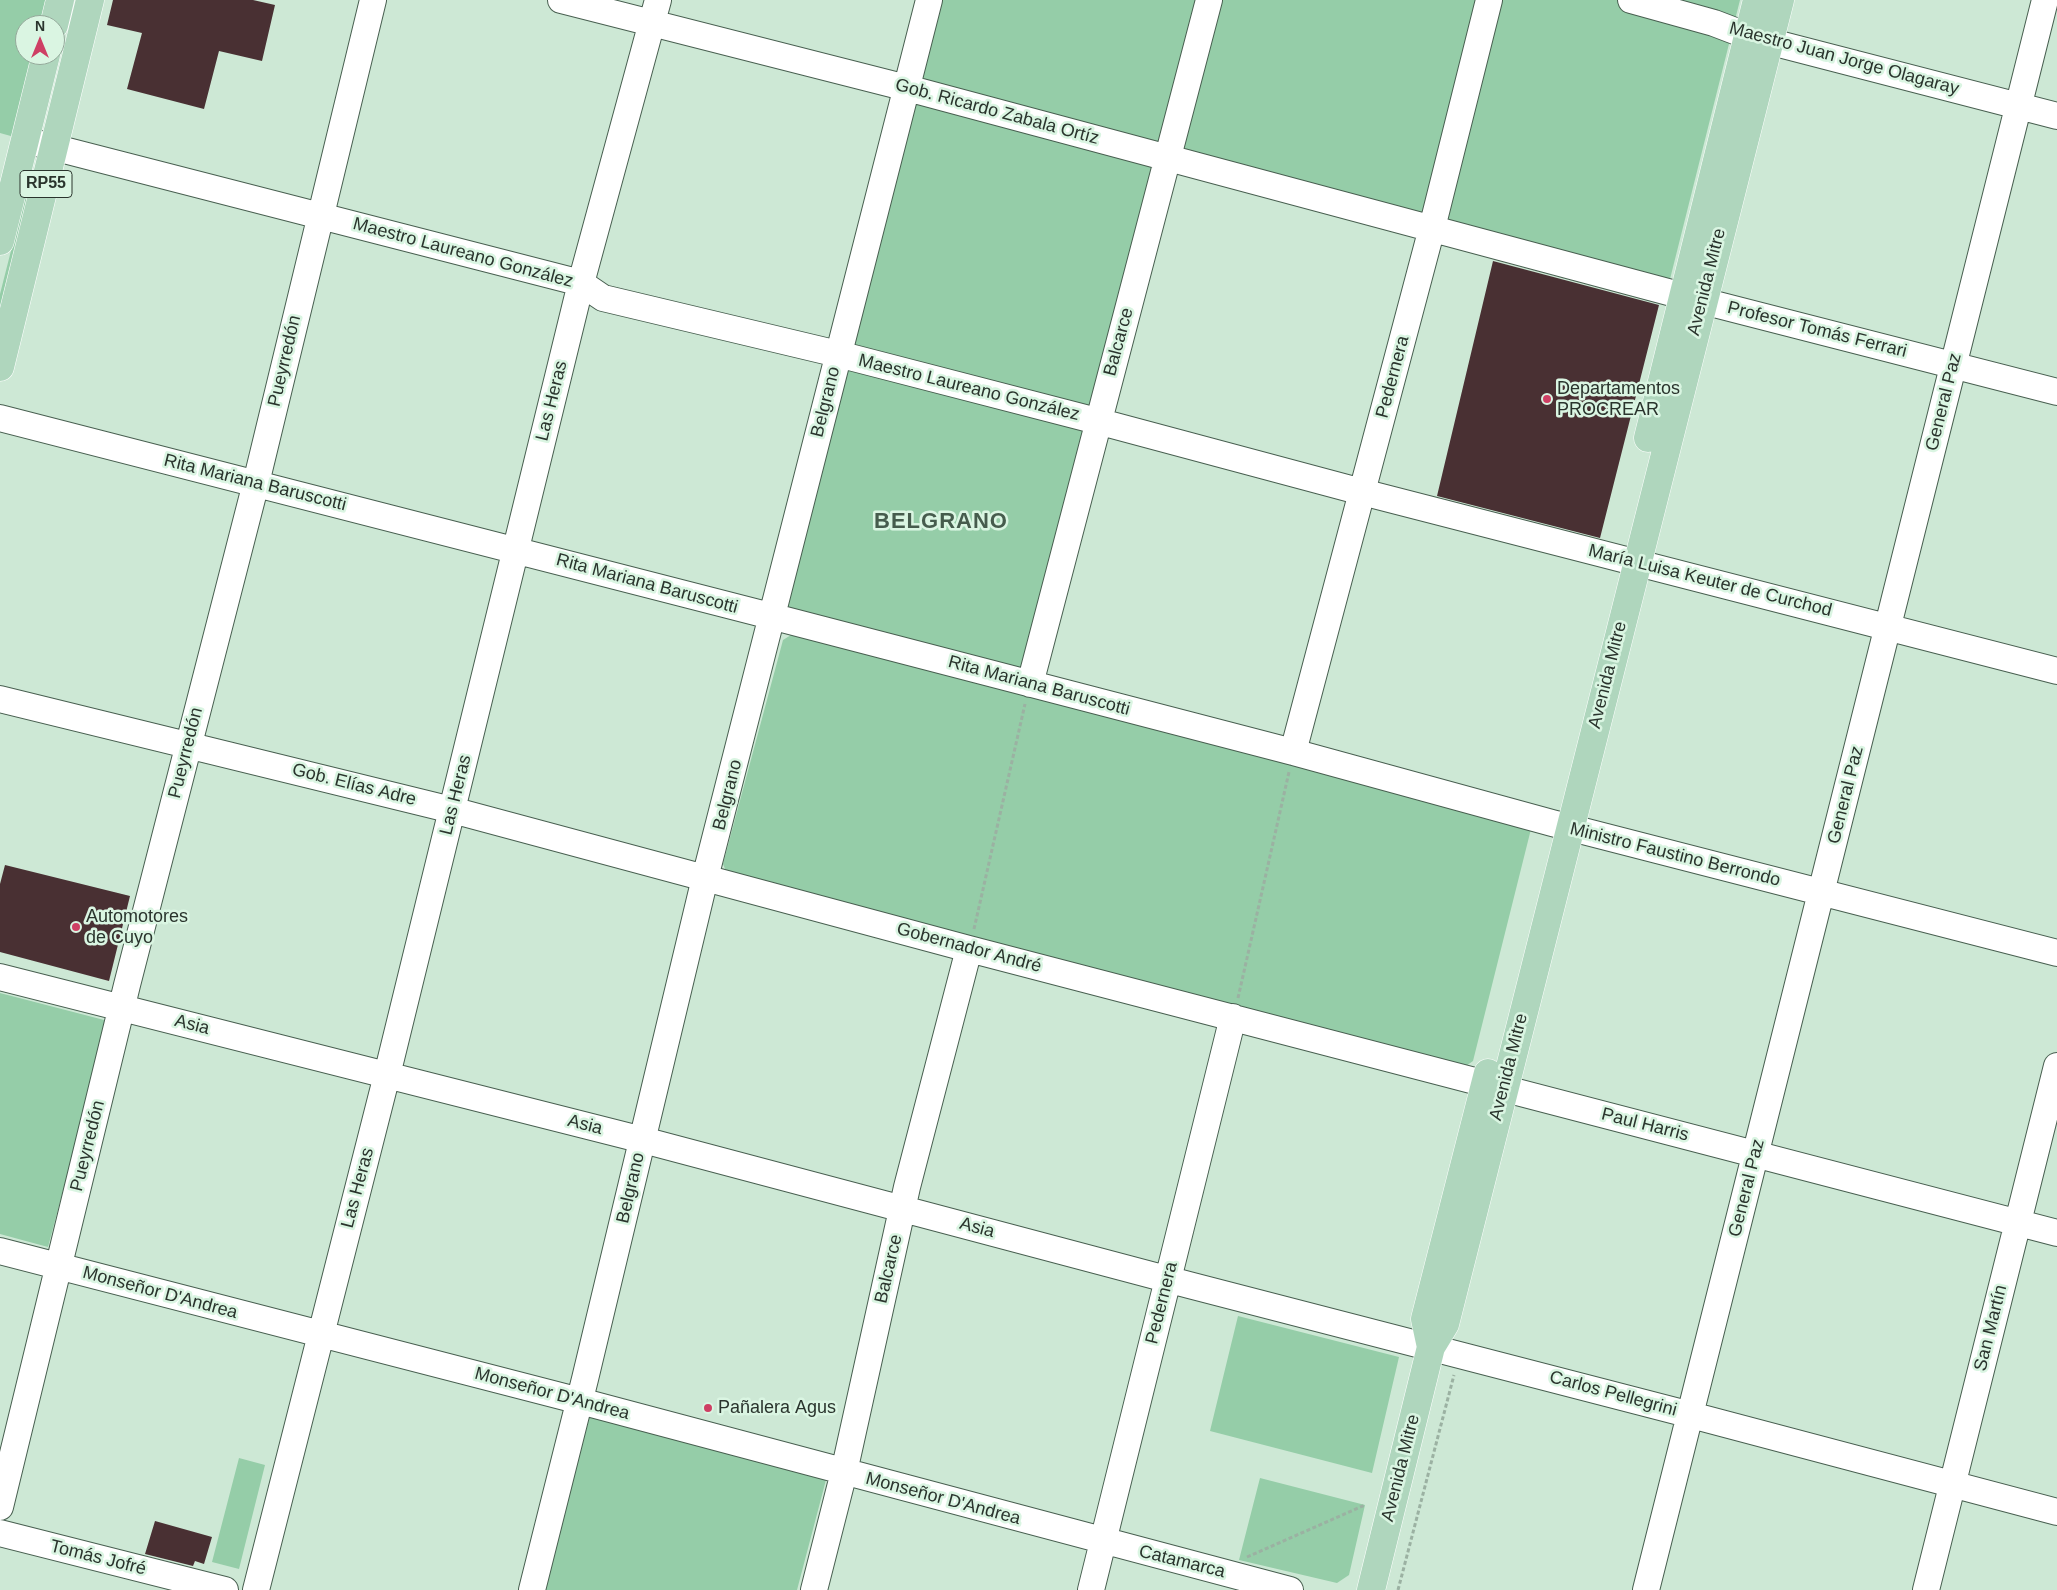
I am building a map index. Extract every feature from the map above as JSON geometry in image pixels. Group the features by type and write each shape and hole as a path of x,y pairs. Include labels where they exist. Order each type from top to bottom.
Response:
{"main road":[{"path":"56,15 60,0"},
{"name":"RP55","path":"0,367 90,0"},
{"name":"Avenida Mitre","path":"1757,0 1759,39"},
{"name":"Avenida Mitre","path":"1371,1590 1431,1347 1445,1324 1494,1087 1759,39 1780,0"},
{"name":"RP55","path":"0,241 44,65"}],"street":[{"name":"Pueyrredón","path":"0,1507 122,1007 256,483 319,216 373,0"},
{"name":"Gob. Ricardo Zabala Ortíz","path":"561,0 655,12 907,88 1432,228"},
{"name":"Belgrano","path":"532,1590 580,1401 706,878 928,0"},
{"name":"Balcarce","path":"1030,684 1209,0"},
{"name":"Pedernera","path":"1293,752 1432,228 1489,0"},
{"name":"Maestro Juan Jorge Olagaray","path":"1631,0 1714,23 1759,39 2057,116"},
{"name":"General Paz","path":"1646,1590 1889,627 1953,365 2020,106 2045,0"},
{"name":"Las Heras","path":"256,1590 387,1075 581,283 655,12"},
{"name":"Maestro Laureano González","path":"25,140 581,283 603,298 838,354 1362,492"},
{"name":"Profesor Tomás Ferrari","path":"1432,228 2057,392"},
{"name":"Rita Mariana Baruscotti","path":"0,418 1293,752"},
{"name":"María Luisa Keuter de Curchod","path":"1362,492 2057,671"},
{"name":"Gob. Elías Adre","path":"0,699 452,810 706,878"},
{"name":"Ministro Faustino Berrondo","path":"1293,752 1560,825 2057,953"},
{"name":"Gobernador André","path":"706,878 1233,1016"},
{"name":"Balcarce","path":"814,1590 844,1472 903,1209 968,948"},
{"name":"Asia","path":"0,977 643,1140 1168,1280"},
{"name":"Pedernera","path":"1091,1590 1233,1016"},
{"name":"Paul Harris","path":"1233,1016 1494,1087 1756,1152 2057,1232"},
{"name":"San Martín","path":"1926,1590 2057,1066"},
{"name":"Monseñor D'Andrea","path":"0,1252 580,1401 1103,1542"},
{"name":"Carlos Pellegrini","path":"1168,1280 1431,1347 2057,1512"},
{"name":"Tomás Jofré","path":"0,1533 225,1590"},
{"name":"Catamarca","path":"1103,1542 1290,1590"}],"path":[{"path":"968,948 1030,684"},
{"path":"1233,1016 1293,752"},
{"path":"1240,1560 1365,1505"}],"green space":[{"path":"0,0 60,0 56,15 15,15 15,65 44,65 25,140 0,133"},
{"path":"928,0 1740,0 1667,291 1168,158 1030,684 773,617"},
{"path":"31,172 36,173 0,314 0,294"},
{"path":"791,635 1527,824 1531,829 1473,1061 1466,1066 728,876 723,864 783,640"},
{"path":"0,993 108,1021 48,1247 0,1234"},
{"path":"1238,1316 1399,1357 1372,1473 1210,1431"},
{"path":"590,1415 827,1476 797,1590 544,1590"},
{"path":"239,1458 265,1465 239,1569 212,1562"},
{"path":"1260,1478 1365,1505 1349,1575 1337,1583 1239,1560"}],"building":[{"path":"113,0 253,0 275,5 262,61 219,51 204,109 127,89 142,33 107,25"},
{"name":"Departamentos PROCREAR","path":"1493,261 1659,305 1600,538 1437,496"},
{"name":"Automotores de Cuyo","path":"5,865 130,896 109,981 0,952 0,884"},
{"path":"155,1521 212,1537 204,1564 195,1561 193,1566 145,1554"}],"place":[{"name":"Departamentos PROCREAR","path":"1547,399"},
{"name":"Automotores de Cuyo","path":"76,927"},
{"name":"Pañalera Agus","path":"708,1408"}],"district":[{"name":"BELGRANO","path":"941,522"}]}
